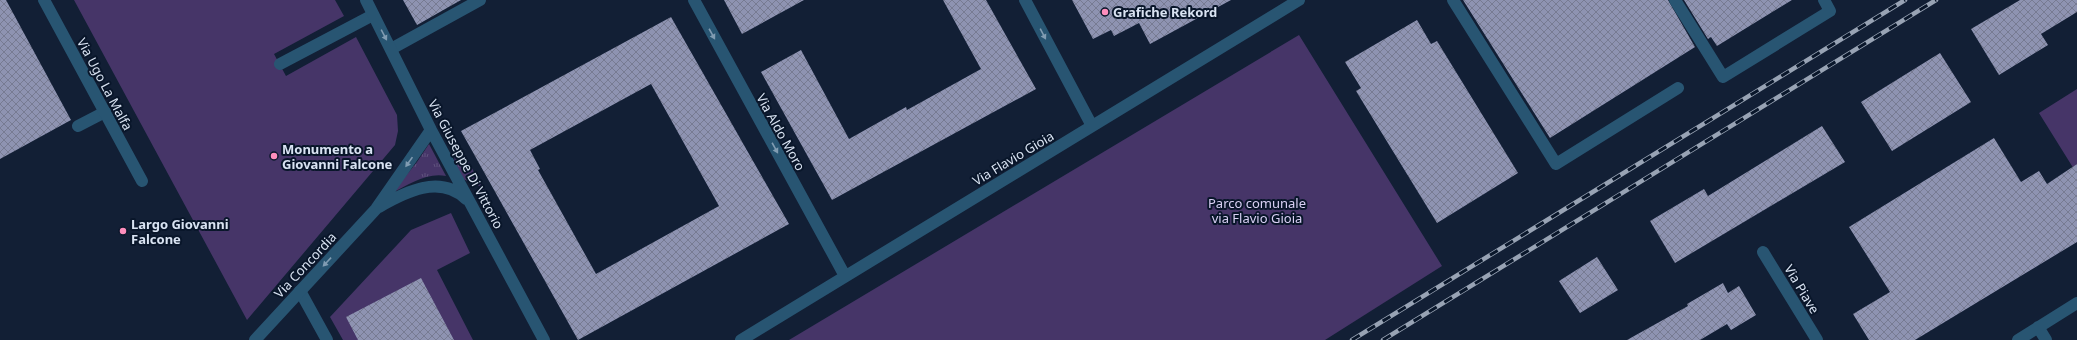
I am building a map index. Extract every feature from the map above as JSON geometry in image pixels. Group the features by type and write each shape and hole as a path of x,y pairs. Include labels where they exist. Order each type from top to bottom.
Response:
{"street":[{"name":"Via Ugo La Malfa","path":"44,0 142,181"},
{"name":"Via Giuseppe Di Vittorio","path":"366,0 431,130 544,340"},
{"path":"391,49 480,0"},
{"name":"Via Aldo Moro","path":"694,0 845,276"},
{"path":"1025,0 1092,126"},
{"name":"Via Flavio Gioia","path":"741,340 1300,0"},
{"path":"1454,0 1556,164 1678,88"},
{"path":"1674,0 1723,77 1830,11 1824,0"},
{"path":"280,64 374,15"},
{"path":"78,126 105,112"},
{"name":"Via Concordia","path":"255,340 376,209 431,130"},
{"name":"Via Concordia","path":"376,209 400,195 420,188 435,186 457,191 470,203"},
{"name":"Via Piave","path":"1763,252 1817,340"},
{"path":"300,291 327,340"},
{"path":"2018,340 2077,303"},
{"path":"2038,327 2046,340"}],"green space":[{"path":"74,0 335,0 344,16 274,54 286,76 356,37 397,115 398,131 395,145 247,320"},
{"name":"Parco comunale via Flavio Gioia","path":"1299,35 1442,266 1325,340 789,340"},
{"path":"2077,89 2077,174 2039,113"},
{"path":"456,140 487,195 479,186 463,179 454,164"},
{"path":"429,144 446,176 439,175 425,178 411,183 392,193 417,162"},
{"path":"451,213 470,253 437,270 473,340 343,340 330,317 411,230"}],"building":[{"path":"0,0 6,0 71,120 0,159"},
{"path":"403,0 461,0 417,25"},
{"path":"724,0 804,0 742,34"},
{"path":"943,0 986,0 1036,89 832,200 761,72 801,50 849,139 906,107 907,110 981,69"},
{"path":"1072,0 1231,0 1150,44 1139,23 1114,36 1111,30 1093,39"},
{"path":"1463,0 1668,0 1695,47 1550,138"},
{"path":"1684,0 1792,0 1717,46 1711,37 1708,39"},
{"path":"2020,0 2077,0 2077,12 2041,34 2048,45 1999,75 1971,29"},
{"path":"671,17 789,224 578,340 461,131","holes":["651,84 719,206 596,274 538,170 540,169 530,150"]},
{"path":"1417,20 1431,44 1437,41 1518,173 1437,223 1356,91 1361,88 1345,62"},
{"path":"1940,53 1971,102 1892,151 1861,102"},
{"path":"1822,126 1845,162 1675,263 1650,221 1704,189 1708,196"},
{"path":"1994,138 2021,182 2039,171 2047,184 2077,164 2077,242 1915,340 1869,340 1853,314 1890,292 1849,227"},
{"path":"1597,257 1618,290 1580,313 1559,281"},
{"path":"421,278 454,340 358,340 346,317"},
{"path":"1723,283 1728,293 1739,286 1756,315 1731,330 1727,324 1700,340 1627,340 1688,306 1687,304"}],"railway":[{"path":"1352,340 1905,0"},
{"path":"1383,340 1936,0"}],"place":[{"name":"Grafiche Rekord","path":"1105,12"},
{"name":"Monumento a Giovanni Falcone","path":"274,156"},
{"name":"Largo Giovanni Falcone","path":"123,231"}]}
